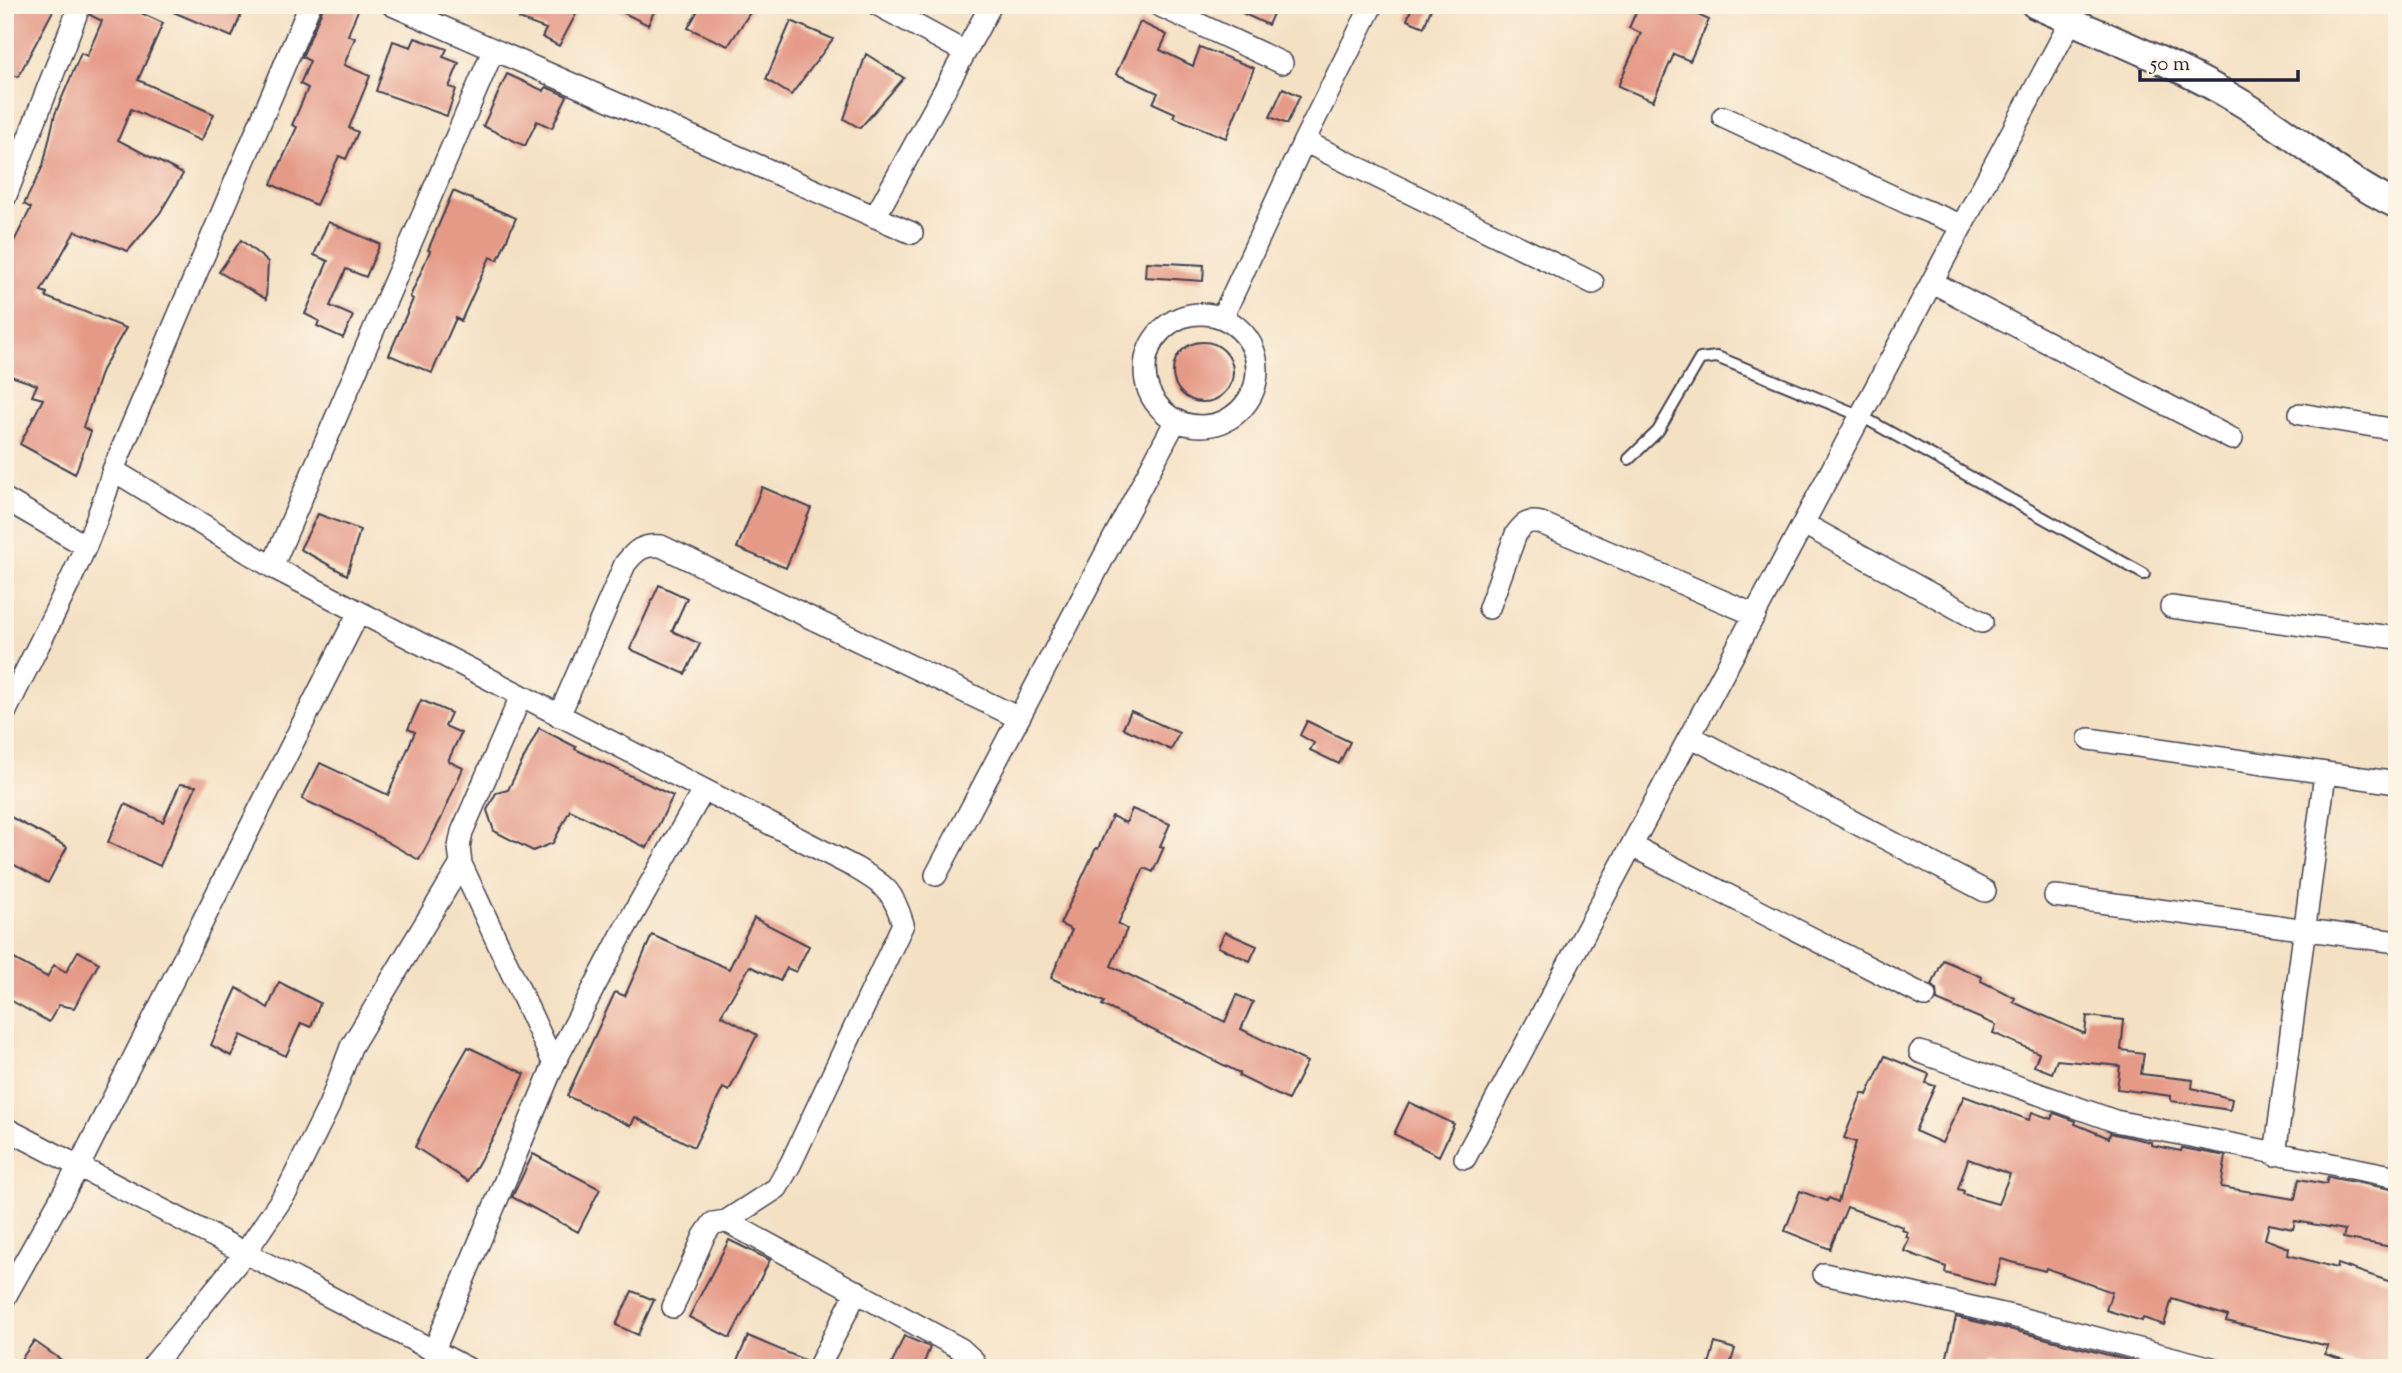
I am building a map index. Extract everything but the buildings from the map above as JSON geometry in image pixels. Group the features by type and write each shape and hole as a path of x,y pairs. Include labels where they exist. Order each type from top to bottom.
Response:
{"street":[{"path":"5,198 80,5"},
{"path":"5,713 86,546 103,505 113,470 310,5"},
{"path":"392,5 912,233"},
{"path":"878,5 965,52"},
{"path":"875,217 991,5"},
{"path":"1158,5 1282,62"},
{"path":"1222,318 1304,141 1372,5"},
{"path":"2035,5 2214,87 2278,126 2366,188 2397,205"},
{"path":"1465,1158 2071,21"},
{"path":"272,567 493,51"},
{"path":"1723,117 1909,204 1961,225"},
{"path":"1304,141 1593,283"},
{"path":"1932,282 2232,439"},
{"path":"1206,314 1222,318 1237,327 1249,341 1255,358 1256,376 1252,393 1242,408 1228,419 1211,425 1193,426 1176,420 1161,411 1151,397 1145,380 1149,346 1159,332 1172,321 1188,315 1206,314"},
{"path":"2300,414 2397,430"},
{"path":"936,876 1176,420"},
{"path":"113,470 272,567 854,867 887,888 896,902 903,924 782,1180 769,1194 726,1221 713,1223 704,1236 673,1307"},
{"path":"5,499 86,546"},
{"path":"1489,608 1516,534 1524,524 1531,521 1755,615"},
{"path":"1804,524 1982,622"},
{"path":"559,716 625,564 636,550 648,545 661,546 1019,718"},
{"path":"2171,607 2397,638"},
{"path":"5,1297 79,1166 359,612"},
{"path":"521,696 462,832 459,848 461,864 554,1064"},
{"path":"1690,736 1985,891"},
{"path":"2090,739 2397,783"},
{"path":"2275,1154 2325,774"},
{"path":"434,1350 554,1064 624,930 703,791"},
{"path":"1632,846 1925,996"},
{"path":"152,1368 245,1253 287,1191 329,1106 357,1037 461,864"},
{"path":"2055,896 2397,942"},
{"path":"1920,1052 2115,1121 2397,1177"},
{"path":"5,1128 467,1368"},
{"path":"726,1221 961,1349 977,1368"},
{"path":"1824,1274 2016,1317 2213,1368"},
{"path":"818,1368 857,1291"}],"lane":[{"path":"1629,459 1658,432 1700,359 1717,357 1861,416 2144,574"}]}
